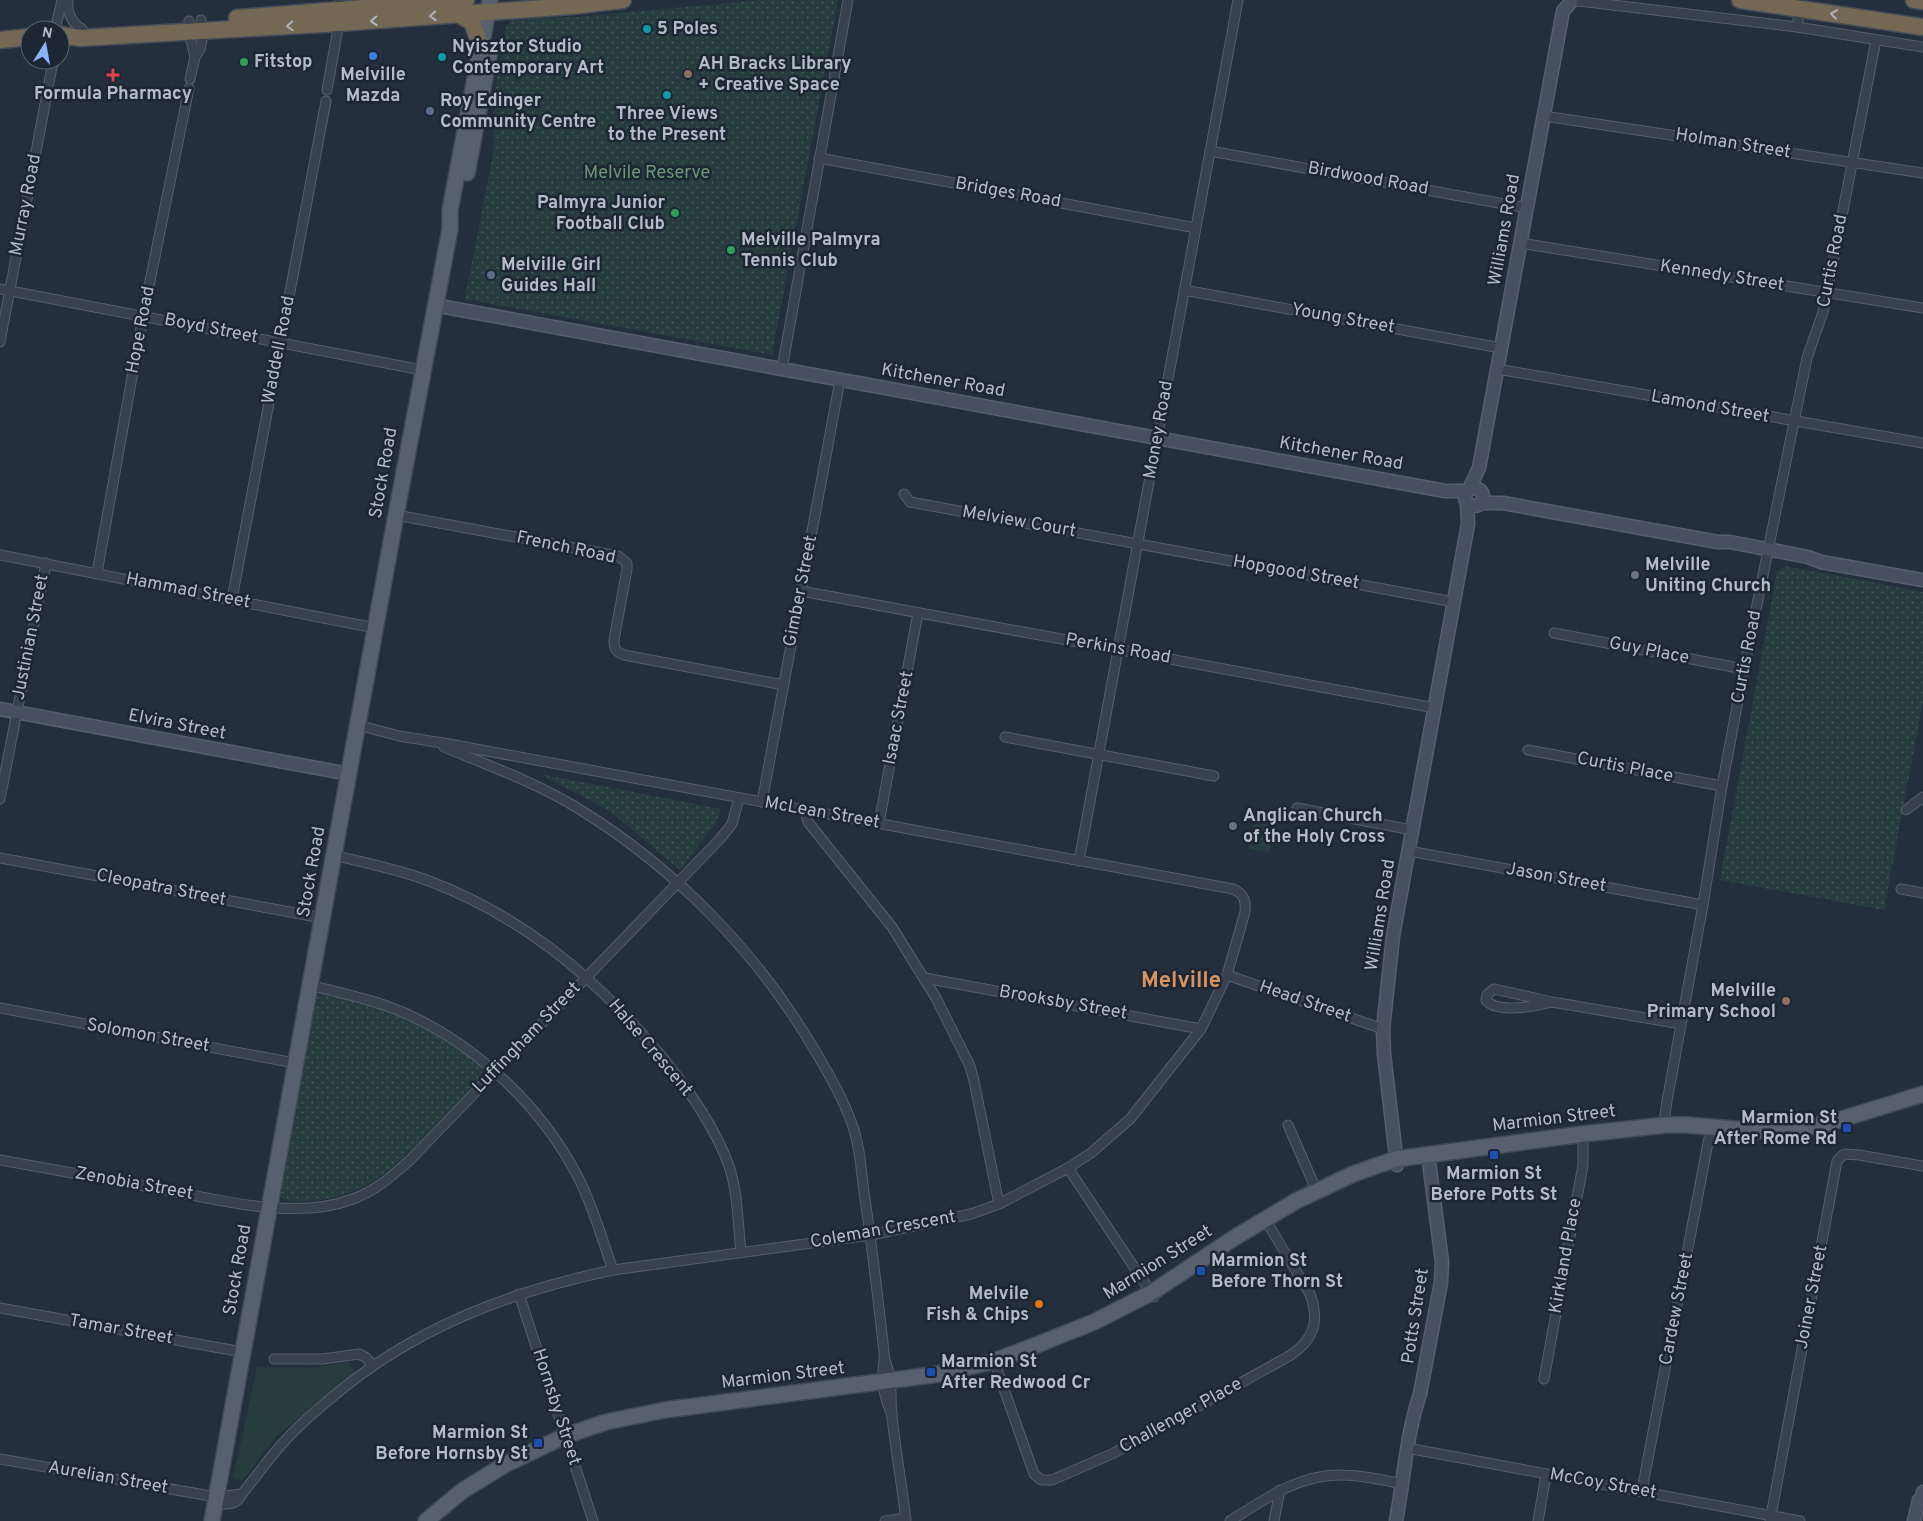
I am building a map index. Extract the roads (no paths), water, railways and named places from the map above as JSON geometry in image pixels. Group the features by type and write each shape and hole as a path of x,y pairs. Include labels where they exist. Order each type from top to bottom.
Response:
{"highway":[{"path":"70,36 80,38 342,8 572,6 623,0"},
{"path":"1740,0 1800,4 1923,27"},
{"path":"1914,0 1923,1"},
{"path":"462,7 472,22 481,47"},
{"path":"70,31 196,25"},
{"path":"0,40 20,38"}],"main road":[{"name":"Stock Road","path":"212,1521 422,370 450,229 450,210 481,47 493,6"},
{"name":"Stock Road","path":"450,229 461,203 493,6"},
{"name":"Marmion Street","path":"426,1521 478,1480 523,1455 566,1439 666,1416 888,1385 941,1380 995,1364 1097,1328 1153,1295 1267,1221 1353,1174 1397,1162 1428,1157 1666,1128 1758,1131 1811,1127 1923,1094"},
{"name":"Marmion Street","path":"1711,1130 1762,1137 1798,1135 1837,1128 1923,1103"},
{"name":"Marmion Street","path":"436,1521 466,1496 494,1477 566,1439"}],"street":[{"path":"61,20 62,0"},
{"path":"68,0 70,16 82,29"},
{"path":"782,369 848,0"},
{"name":"Money Road","path":"1079,860 1238,0"},
{"path":"1570,1 1796,27 1923,47"},
{"name":"Williams Road","path":"1397,1162 1384,1054 1383,1029 1393,936 1563,11 1570,1"},
{"path":"1796,27 1800,4"},
{"path":"328,90 342,8"},
{"name":"Hope Road","path":"97,573 143,316 195,56 200,49 196,25"},
{"name":"Curtis Road","path":"1666,1128 1667,1101 1744,669 1794,421 1808,358 1827,293 1876,40"},
{"name":"Murray Road","path":"0,342 51,70"},
{"name":"Waddell Road","path":"232,599 326,101"},
{"name":"Holman Street","path":"1544,116 1923,173"},
{"name":"Birdwood Road","path":"1210,151 1527,208"},
{"name":"Bridges Road","path":"819,158 1196,228"},
{"name":"Kennedy Street","path":"1520,243 1923,308"},
{"name":"Boyd Street","path":"0,289 422,370"},
{"name":"Young Street","path":"1184,290 1501,348"},
{"name":"Kitchener Road","path":"434,305 1503,503 1718,542 1730,542 1769,552 1808,557 1821,562 1923,580"},
{"name":"Lamond Street","path":"1497,370 1923,444"},
{"name":"Gimber Street","path":"762,802 840,380"},
{"name":"Melview Court","path":"904,494 910,502 1138,544"},
{"name":"French Road","path":"396,515 618,556 627,563 627,569 614,640 614,647 617,652 624,655 784,685"},
{"name":"Hopgood Street","path":"1138,544 1454,602"},
{"name":"Hammad Street","path":"0,555 375,628"},
{"name":"Justinian Street","path":"0,800 46,563"},
{"name":"Perkins Road","path":"801,591 1435,708"},
{"name":"Isaac Street","path":"879,824 918,613"},
{"name":"Guy Place","path":"1554,632 1744,669"},
{"name":"Elvira Street","path":"0,710 348,774"},
{"name":"McLean Street","path":"357,728 469,747 1233,889 1243,896"},
{"path":"1005,737 1214,776"},
{"path":"432,742 527,781 579,808 679,882 736,942 764,975 802,1028 824,1066 852,1125 870,1235 885,1360 883,1371 888,1385 906,1520 885,1521"},
{"name":"Curtis Place","path":"1528,750 1722,786"},
{"path":"1906,810 1923,797"},
{"name":"Luffingham Street","path":"269,1208 334,1204 352,1200 368,1193 388,1180 409,1161 727,832 735,816 739,798"},
{"path":"1297,808 1412,830"},
{"path":"805,810 808,822 892,927 925,978 970,1066 999,1204"},
{"name":"Jason Street","path":"1409,851 1703,905"},
{"name":"Halse Crescent","path":"334,855 428,881 492,910 534,935 587,976 634,1024 664,1060 688,1092 707,1123 730,1169 734,1187 741,1252"},
{"name":"Cleopatra Street","path":"0,858 322,918"},
{"path":"1901,889 1923,893"},
{"name":"Coleman Crescent","path":"216,1497 242,1494 283,1443 306,1420 373,1366 410,1342 479,1308 519,1294 613,1270 870,1235 971,1214 999,1204 1068,1168 1091,1153 1130,1120 1201,1029 1227,975 1245,912 1246,904 1243,896"},
{"name":"Head Street","path":"1227,975 1383,1029"},
{"name":"Brooksby Street","path":"925,978 1201,1029"},
{"path":"310,985 360,997 412,1017 463,1047 495,1071 519,1094 563,1149 589,1203 613,1270"},
{"path":"1552,1002 1540,1005 1499,1008 1488,1003 1486,1000 1487,995 1494,989 1552,1002 1681,1024"},
{"name":"Solomon Street","path":"0,1008 295,1063"},
{"path":"1288,1125 1318,1194"},
{"name":"Cardew Street","path":"1642,1490 1711,1130"},
{"name":"Kirkland Place","path":"1544,1379 1583,1165 1584,1137"},
{"name":"Joiner Street","path":"1770,1518 1837,1161 1844,1154 1923,1166"},
{"name":"Potts Street","path":"1396,1521 1403,1484 1403,1472 1410,1449 1415,1410 1420,1394 1441,1282 1442,1262 1428,1157"},
{"name":"Zenobia Street","path":"0,1160 269,1208"},
{"path":"1068,1168 1153,1295"},
{"name":"Challenger Place","path":"995,1364 1034,1474 1041,1480 1052,1480 1114,1453 1283,1360 1303,1347 1313,1329 1314,1306 1310,1294 1267,1221"},
{"name":"Hornsby Street","path":"519,1294 593,1521"},
{"name":"Tamar Street","path":"0,1308 242,1352"},
{"path":"274,1358 323,1359 359,1354 366,1357 373,1366"},
{"name":"McCoy Street","path":"1410,1449 1546,1475 1642,1490 1770,1518 1800,1521"},
{"name":"Aurelian Street","path":"0,1459 216,1497"},
{"path":"1230,1521 1280,1490 1300,1481 1341,1475 1361,1476 1403,1484"},
{"path":"1538,1521 1546,1475"},
{"path":"1274,1521 1280,1490"},
{"path":"1914,1521 1919,1500 1923,1500 1922,1521"}],"place":[{"name":"5 Poles","path":"647,29"},
{"name":"Melville Mazda","path":"373,56"},
{"name":"Nyisztor Studio Contemporary Art","path":"442,57"},
{"name":"Fitstop","path":"244,62"},
{"name":"AH Bracks Library + Creative Space","path":"688,74"},
{"name":"Formula Pharmacy","path":"113,75"},
{"name":"Three Views to the Present","path":"667,95"},
{"name":"Roy Edinger Community Centre","path":"430,111"},
{"name":"Palmyra Junior Football Club","path":"675,213"},
{"name":"Melville Palmyra Tennis Club","path":"731,250"},
{"name":"Melville Girl Guides Hall","path":"491,275"},
{"name":"Melville Uniting Church","path":"1635,575"},
{"name":"Anglican Church of the Holy Cross","path":"1233,826"},
{"name":"Melville Primary School","path":"1786,1001"},
{"name":"Marmion St After Rome Rd","path":"1847,1128"},
{"name":"Marmion St Before Potts St","path":"1494,1155"},
{"name":"Marmion St Before Thorn St","path":"1201,1271"},
{"name":"Melvile Fish & Chips","path":"1039,1304"},
{"name":"Marmion St After Redwood Cr","path":"931,1372"},
{"name":"Marmion St Before Hornsby St","path":"538,1443"}],"district":[{"name":"Melville","path":"1181,981"}],"park label":[{"name":"Melvile Reserve","path":"647,173"}]}
